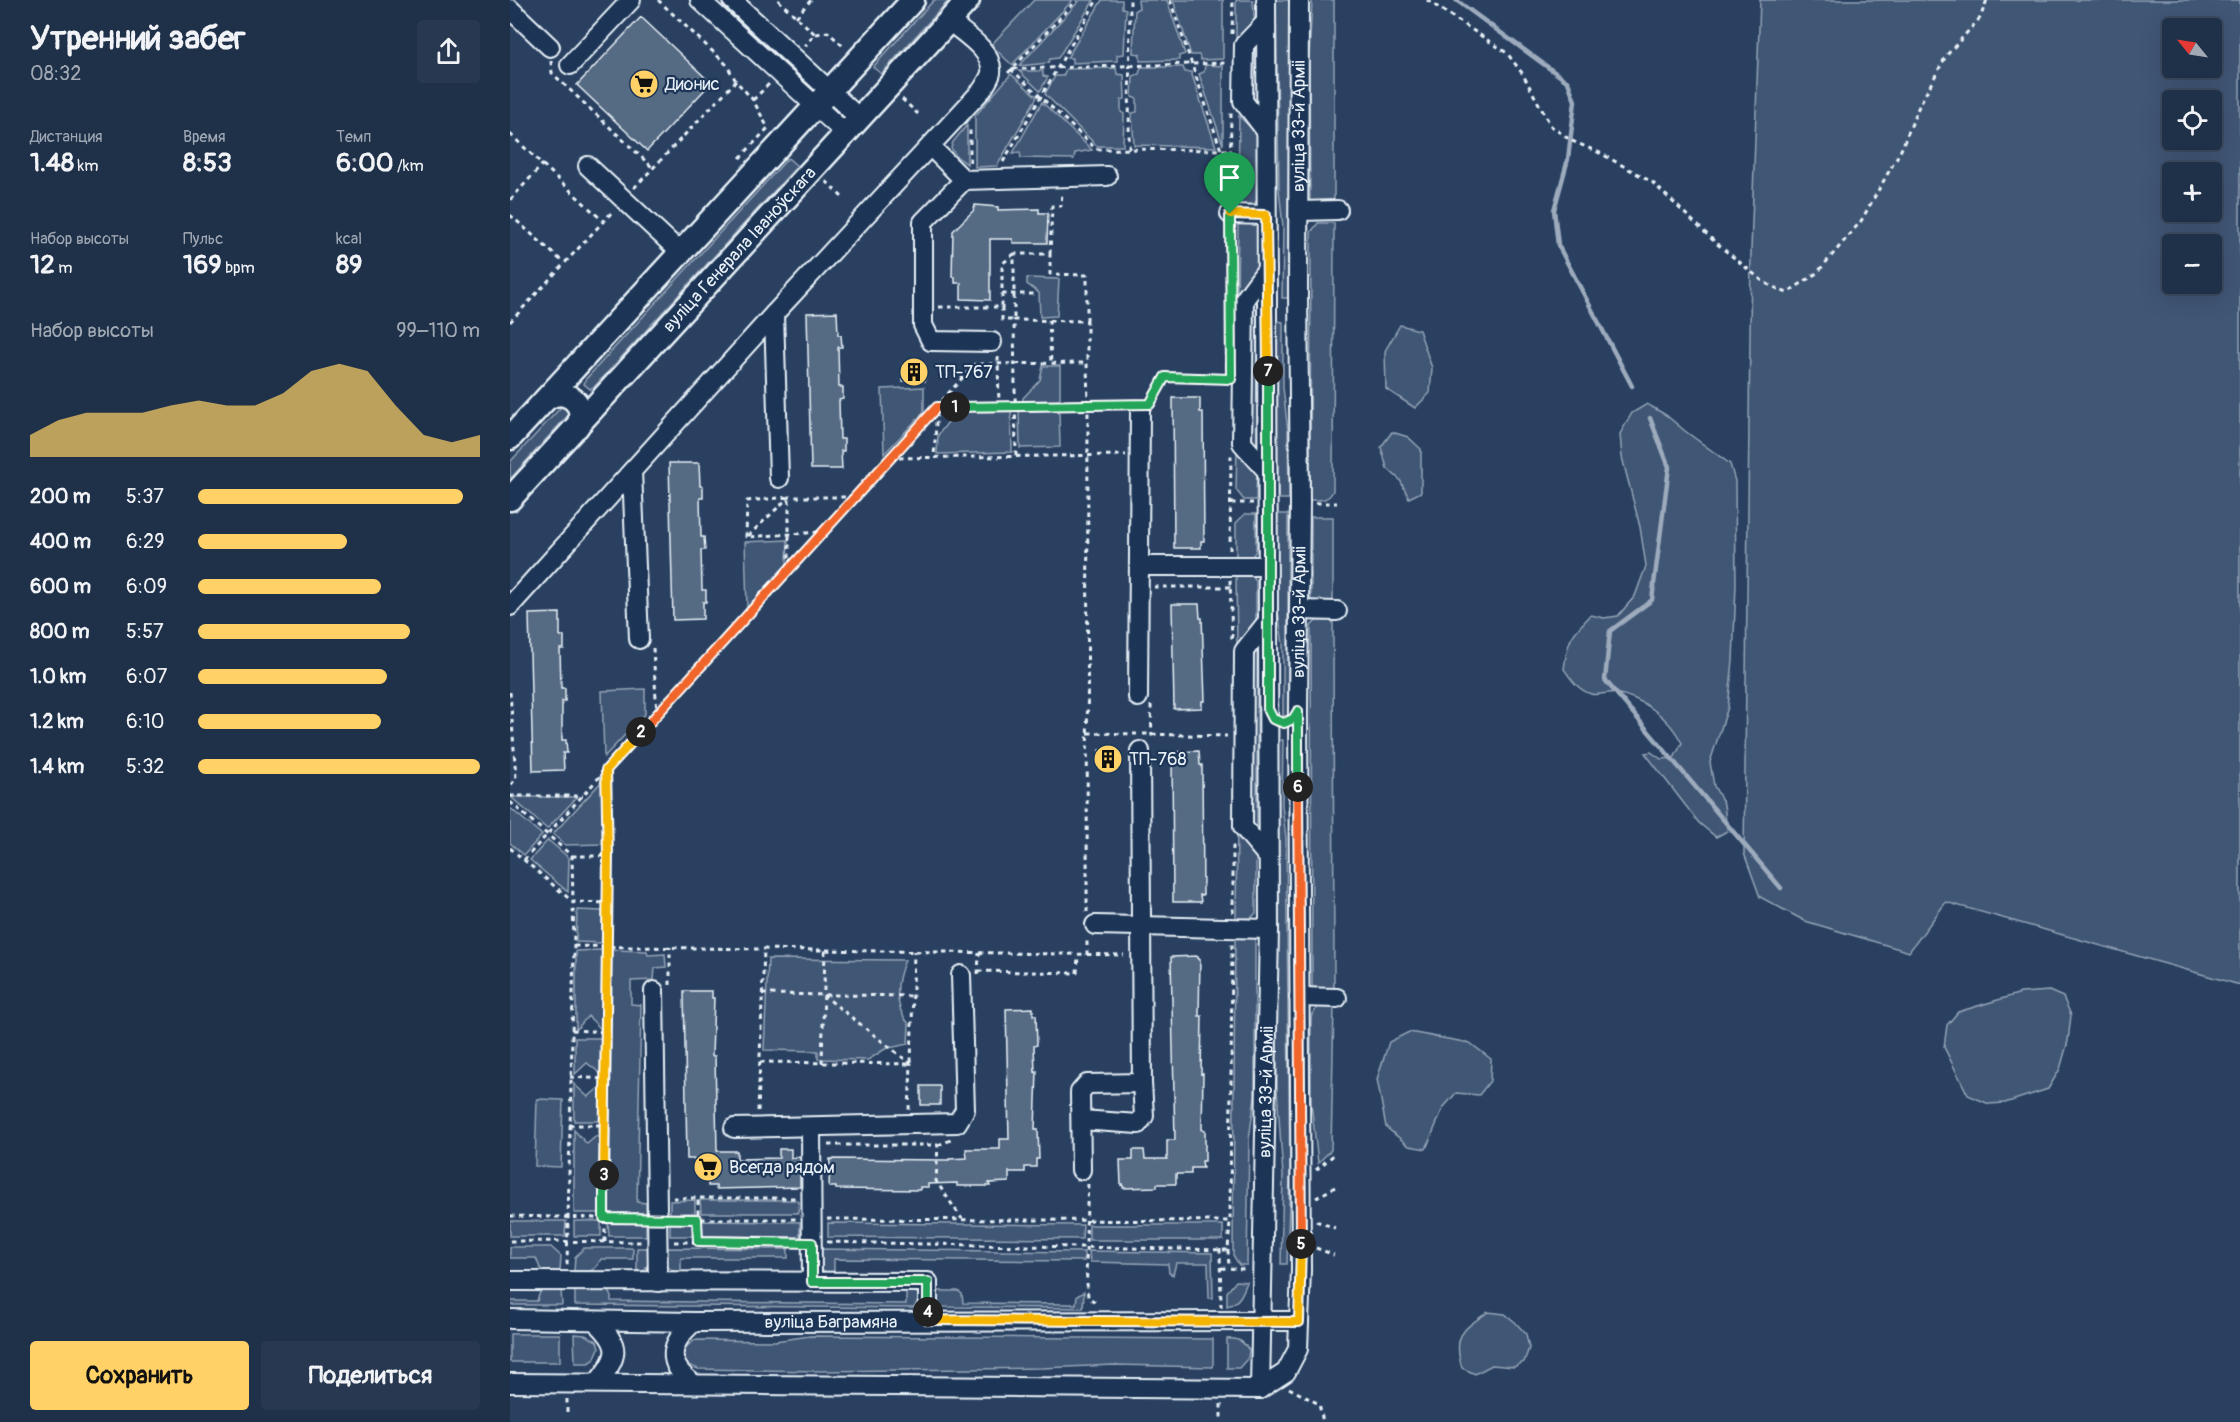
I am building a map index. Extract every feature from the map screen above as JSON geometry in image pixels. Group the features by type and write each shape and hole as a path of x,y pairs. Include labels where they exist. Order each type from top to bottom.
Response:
{"main road":[{"path":"510,438 914,0"},
{"name":"вуліца Генерала Іваноўскага","path":"510,499 968,0"},
{"path":"575,367 574,383 581,393 593,398 606,395"},
{"path":"546,399 563,394 575,400 580,410 576,427"}],"street":[{"path":"570,65 631,0"},
{"path":"700,0 823,98"},
{"path":"732,0 823,98 852,125"},
{"name":"вуліца 33-й Арміі","path":"1266,0 1269,929 1261,1321 1268,1385 1286,1372 1298,1348 1301,1270 1298,747 1300,610 1299,0"},
{"path":"510,9 550,47"},
{"path":"510,606 774,314 982,90 991,74 991,60 949,21"},
{"path":"930,146 967,175 1107,176"},
{"path":"588,166 680,252"},
{"path":"967,175 923,222 923,325 931,341 996,340"},
{"path":"1300,211 1338,210"},
{"path":"1230,214 1266,215"},
{"path":"1267,269 1244,300 1242,443 1267,471"},
{"path":"1268,291 1273,301 1283,305 1293,301 1298,292"},
{"path":"774,314 779,477"},
{"path":"1268,327 1273,318 1282,314 1293,318 1298,328"},
{"path":"1140,407 1139,566 1145,699"},
{"path":"632,471 639,639"},
{"path":"1139,566 1267,566"},
{"path":"1300,610 1337,611"},
{"path":"1267,622 1244,651 1243,827 1268,857"},
{"path":"1268,709 1273,719 1284,723 1293,719 1298,711"},
{"path":"1269,746 1273,737 1283,733 1293,737 1298,747"},
{"path":"1081,1120 1138,1124 1144,1116 1141,926 1146,749"},
{"path":"1090,925 1269,929"},
{"path":"734,1128 758,1128 811,1137 908,1125 957,1123 965,1110 970,973"},
{"path":"654,992 658,1282"},
{"path":"1299,997 1337,998"},
{"path":"1081,1170 1080,1092 1087,1084 1142,1083"},
{"path":"811,1137 821,1222 812,1243 812,1282"},
{"path":"510,1281 928,1282 928,1320"},
{"name":"вуліца Баграмяна","path":"510,1319 694,1322 928,1320 1299,1322"},
{"path":"595,1321 609,1334 615,1343 616,1351 606,1372 597,1383"},
{"path":"694,1322 681,1332 673,1355 675,1367 682,1376 694,1384"},
{"path":"510,1383 1268,1385"}],"path":[{"path":"658,0 726,64 736,81 753,100 772,132"},
{"path":"778,0 815,34"},
{"path":"796,17 811,0"},
{"path":"1005,77 1077,0"},
{"path":"1002,163 1097,0"},
{"path":"1129,149 1130,0"},
{"path":"1170,0 1221,150"},
{"path":"1232,42 1233,0"},
{"path":"1427,0 1507,53 1522,73 1551,126 1570,140 1600,153 1652,182 1716,243 1765,283 1787,293 1817,273 1861,221 1901,150 1919,106 1946,56 1980,18 1987,0"},
{"path":"802,49 815,34 828,33 847,49"},
{"path":"550,47 552,73 653,168"},
{"path":"1004,62 1096,149 1231,150"},
{"path":"1011,69 1232,63"},
{"path":"753,100 770,83"},
{"path":"899,96 918,114"},
{"path":"1230,296 1232,106"},
{"path":"967,175 970,116"},
{"path":"737,161 768,128"},
{"path":"510,134 603,221"},
{"path":"510,200 543,164"},
{"path":"1062,177 1061,206 1052,206 1050,274 1087,275 1090,925 1087,955"},
{"path":"824,180 842,197"},
{"path":"510,215 564,263"},
{"path":"999,406 996,340 1002,320 1002,264 1014,254 1050,254"},
{"path":"1014,254 1016,456"},
{"path":"1002,294 1035,294"},
{"path":"935,307 1002,307"},
{"path":"1002,320 1087,321"},
{"path":"1049,320 1051,363"},
{"path":"524,860 975,364 1087,363"},
{"path":"937,407 1088,405 1140,407 1165,377 1231,379"},
{"path":"934,457 937,407"},
{"path":"1231,447 1232,645"},
{"path":"891,458 1140,455"},
{"path":"746,537 747,501 789,497 854,497"},
{"path":"789,497 789,569"},
{"path":"746,537 789,497"},
{"path":"1231,503 1256,504"},
{"path":"1311,503 1336,503"},
{"path":"746,537 790,536 822,532"},
{"path":"1149,590 1152,587 1231,587"},
{"path":"510,692 516,777 510,786"},
{"path":"1145,699 1152,734 1146,749"},
{"path":"1088,733 1234,736"},
{"path":"605,1242 604,1079 608,856 606,770"},
{"path":"510,796 583,796"},
{"path":"510,802 572,856 608,856"},
{"path":"1229,1268 1233,838"},
{"path":"510,848 573,902 607,903"},
{"path":"567,1271 574,946 572,856"},
{"path":"574,946 1141,955"},
{"path":"758,1128 764,949"},
{"path":"822,1063 825,950"},
{"path":"909,1145 914,951"},
{"path":"970,973 1077,973 1078,955"},
{"path":"762,994 913,996"},
{"path":"823,995 911,1064"},
{"path":"572,1030 606,1032"},
{"path":"760,1062 911,1064"},
{"path":"570,1077 604,1079"},
{"path":"569,1125 604,1125"},
{"path":"811,1137 909,1145 938,1145 936,1181 962,1219"},
{"path":"1315,1199 1335,1187"},
{"path":"668,1198 804,1198"},
{"path":"698,1198 698,1241"},
{"path":"510,1216 821,1222 962,1219 1230,1221"},
{"path":"1315,1220 1335,1228"},
{"path":"510,1241 569,1243 698,1241 1228,1250"},
{"path":"1220,1249 1221,1309"},
{"path":"1221,1268 1249,1269"},
{"path":"1268,1385 1319,1404 1323,1422"},
{"path":"567,1399 567,1412"},
{"path":"1221,1402 1221,1422"}],"shaded area":[{"path":"934,0 949,0 881,74 873,67"},
{"path":"1034,0 1073,0 1012,65 991,45"},
{"path":"1080,0 1094,0 1058,58 1050,59 1048,63 1019,66"},
{"path":"1102,0 1122,0 1122,8 1126,9 1124,54 1117,55 1117,61 1072,63 1072,58 1067,58"},
{"path":"1138,0 1167,0 1185,54 1179,56 1179,60 1140,61 1140,54 1133,53 1135,10 1139,8"},
{"path":"1173,0 1223,0 1223,59 1201,60 1199,55 1191,55"},
{"path":"1236,0 1253,0 1255,29 1236,47"},
{"path":"1276,0 1289,0 1288,298 1282,298 1283,227 1279,189"},
{"path":"1312,0 1334,0 1334,204 1310,204 1309,59"},
{"path":"1760,0 2240,0 2240,985 1946,902 1909,952 1805,921 1760,897 1744,853 1751,250"},
{"path":"1258,43 1258,124 1251,110 1251,49"},
{"path":"1205,65 1223,66 1223,145 1199,74 1204,72"},
{"path":"1141,67 1183,67 1185,72 1191,72 1216,147 1134,145 1132,113 1137,112 1137,99 1132,97 1133,76 1139,74"},
{"path":"1116,68 1117,74 1124,75 1125,99 1121,100 1121,112 1124,114 1123,146 1097,146 1045,94 1055,76 1063,76 1066,69"},
{"path":"1019,71 1043,71 1043,76 1048,77 1040,91"},
{"path":"1011,74 1037,97 997,166 975,167 975,116"},
{"path":"1042,102 1092,150 1075,153 1074,159 1021,158 1020,152 1013,153"},
{"path":"1239,116 1257,134 1258,198 1253,206 1238,206"},
{"path":"967,125 967,164 956,156 951,148"},
{"path":"788,158 797,166 595,386 590,389 584,384 586,379"},
{"path":"1238,221 1251,221 1257,226 1258,272 1237,297"},
{"path":"1318,223 1334,223 1333,491 1326,498 1310,500 1311,232"},
{"path":"1027,278 1059,279 1057,316 1040,317 1039,293 1027,284"},
{"path":"1257,287 1257,452 1251,443 1251,295"},
{"path":"1276,321 1283,322 1283,387 1288,432 1289,499 1278,499"},
{"path":"1400,325 1419,330 1432,368 1430,393 1415,408 1386,389 1385,351"},
{"path":"1043,366 1060,366 1060,401 1023,402 1023,398 1040,380"},
{"path":"924,387 924,412 884,454 882,389"},
{"path":"1647,404 1666,415 1730,464 1735,481 1736,584 1733,661 1728,707 1710,762 1714,786 1724,804 1727,831 1716,837 1699,823 1645,753 1651,752 1661,759 1674,758 1682,743 1670,725 1654,710 1635,699 1614,693 1593,694 1582,690 1564,669 1569,644 1578,628 1591,615 1604,618 1618,616 1635,596 1646,566 1640,527 1622,457 1620,434 1632,413"},
{"path":"563,405 571,412 510,479 510,462"},
{"path":"958,409 1011,410 1012,452 937,454 938,435"},
{"path":"1059,409 1060,447 1020,448 1019,410"},
{"path":"1392,432 1408,437 1421,449 1421,492 1409,498 1400,480 1387,468 1381,447"},
{"path":"1237,445 1257,466 1256,500 1244,500 1236,490"},
{"path":"1245,514 1256,514 1256,551 1250,559 1236,559 1236,523"},
{"path":"1277,514 1288,514 1288,716 1283,716 1283,644 1277,605"},
{"path":"1311,517 1333,517 1333,603 1311,603"},
{"path":"788,540 787,565 747,608 745,542"},
{"path":"1249,573 1256,581 1256,631 1237,649 1236,574"},
{"path":"1333,620 1334,990 1319,991 1312,987 1311,626 1316,621"},
{"path":"1257,642 1257,836 1250,828 1251,650"},
{"path":"645,689 645,714 604,757 602,691"},
{"path":"1277,740 1283,740 1282,805 1286,838 1290,1175 1287,1264 1281,1264 1283,1176 1277,1088"},
{"path":"604,779 603,844 565,845 553,834"},
{"path":"511,797 577,797 547,829"},
{"path":"510,808 542,835 524,855 510,843"},
{"path":"1237,827 1256,850 1256,913 1251,918 1236,919"},
{"path":"548,840 569,858 568,892 530,860"},
{"path":"577,910 603,911 603,943 576,942"},
{"path":"1235,933 1247,933 1255,938 1255,1097 1249,1139 1247,1265 1239,1265 1233,1255"},
{"path":"603,950 602,1030 588,1016 576,1030 576,951"},
{"path":"611,950 647,951 648,955 665,954 666,967 655,968 654,980 631,981 631,1004 641,1005 637,1202 646,1203 646,1213 609,1214"},
{"path":"768,959 905,960 898,985 898,1001 909,1024 908,1044 885,1049 868,1060 818,1059 818,1051 764,1050"},
{"path":"2049,991 2063,997 2071,1015 2068,1041 2060,1069 2048,1089 2005,1103 1989,1104 1968,1095 1944,1047 1947,1025 1958,1012 2021,993"},
{"path":"1334,1005 1331,1150 1318,1163 1311,1102 1311,1019 1319,1006"},
{"path":"1409,1032 1470,1043 1491,1059 1490,1081 1479,1095 1456,1093 1443,1108 1426,1149 1409,1146 1386,1127 1377,1079 1389,1042"},
{"path":"575,1038 602,1038 601,1074 587,1063 575,1074"},
{"path":"574,1084 588,1097 601,1086 601,1121 574,1121"},
{"path":"537,1099 563,1100 561,1167 535,1166"},
{"path":"574,1130 587,1144 601,1132 600,1213 574,1213"},
{"path":"695,1200 695,1213 670,1214 670,1201"},
{"path":"700,1200 795,1200 799,1202 798,1213 701,1213"},
{"path":"510,1221 566,1221 565,1236 510,1236"},
{"path":"574,1221 601,1221 601,1236 574,1236"},
{"path":"700,1221 800,1222 800,1237 701,1236"},
{"path":"646,1222 646,1236 609,1236 608,1223"},
{"path":"670,1222 694,1222 695,1236 670,1236"},
{"path":"828,1223 1083,1225 1082,1239 828,1237"},
{"path":"1089,1225 1223,1225 1223,1240 1089,1240"},
{"path":"510,1247 551,1247 561,1256 560,1272 544,1271 540,1268 536,1258 510,1258"},
{"path":"584,1248 633,1248 633,1259 601,1259 590,1271 574,1271 575,1257"},
{"path":"637,1248 650,1248 650,1260 644,1271 637,1271"},
{"path":"664,1248 788,1249 788,1258 681,1258 681,1272 672,1270 666,1264"},
{"path":"819,1249 1084,1252 1084,1261 834,1259 834,1274 820,1268"},
{"path":"1089,1251 1212,1253 1213,1298 1209,1298 1208,1263 1176,1263 1173,1275 1169,1273 1168,1264 1090,1262"},
{"path":"1236,1281 1247,1282 1238,1300 1227,1306 1227,1292"},
{"path":"547,1288 561,1289 562,1305 510,1305 510,1301 537,1301 540,1292"},
{"path":"604,1288 611,1294 611,1301 906,1304 906,1293 909,1291 918,1293 920,1296 914,1308 575,1305 575,1289"},
{"path":"939,1291 958,1291 962,1294 963,1303 1076,1304 1077,1296 1084,1292 1083,1308 940,1307 935,1302"},
{"path":"1488,1312 1505,1314 1515,1322 1526,1334 1529,1348 1524,1362 1514,1367 1492,1365 1475,1374 1462,1368 1458,1348 1459,1340 1466,1328"},
{"path":"510,1334 560,1334 560,1362 510,1362"},
{"path":"574,1334 585,1335 597,1341 599,1348 594,1360 588,1363 575,1363"},
{"path":"810,1336 1213,1339 1213,1367 1114,1365 820,1371 698,1369 688,1365 684,1359 686,1347 695,1340 775,1341"},
{"path":"1227,1339 1240,1341 1249,1350 1248,1358 1239,1368 1227,1368"}],"building":[{"name":"Дионис","path":"641,17 711,83 647,151 577,85"},
{"path":"975,205 998,207 998,210 1039,209 1039,213 1048,213 1047,243 1013,243 1013,239 990,239 990,300 961,299 961,283 955,283 955,277 952,277 953,231 974,210"},
{"path":"837,312 838,335 841,335 842,347 838,347 839,387 843,387 843,399 839,400 840,439 844,439 844,451 841,451 842,469 811,469 807,313"},
{"name":"ТП-767","path":"903,364 925,364 925,381 903,381"},
{"path":"1173,398 1200,398 1200,412 1203,412 1204,541 1201,541 1201,548 1174,548"},
{"path":"669,463 699,463 700,486 703,486 703,498 700,498 701,537 704,537 705,550 701,550 702,590 706,590 703,619 673,620"},
{"path":"1172,604 1199,604 1200,618 1202,618 1205,701 1202,701 1202,708 1174,709"},
{"path":"560,613 560,636 564,636 564,649 560,649 561,688 565,688 565,701 562,701 562,740 566,740 567,753 563,753 564,770 533,771 529,614"},
{"name":"ТП-768","path":"1099,750 1117,751 1116,767 1099,767"},
{"path":"1199,751 1200,765 1202,765 1203,895 1200,895 1201,902 1173,902 1172,752"},
{"path":"1198,956 1200,959 1199,1016 1202,1016 1202,1130 1205,1130 1203,1168 1191,1168 1191,1174 1176,1174 1176,1184 1123,1188 1120,1160 1133,1160 1133,1150 1144,1150 1145,1159 1167,1159 1167,1140 1175,1140 1171,957"},
{"path":"684,991 712,991 712,998 714,998 712,1056 715,1056 717,1151 737,1151 737,1159 779,1158 779,1149 791,1149 791,1158 800,1157 800,1187 716,1189 716,1186 708,1186 708,1174 702,1174 702,1159 687,1159"},
{"path":"1033,1008 1033,1015 1036,1015 1037,1045 1034,1046 1035,1072 1037,1071 1035,1129 1038,1129 1039,1159 1036,1159 1036,1167 1025,1167 1025,1172 1009,1172 1009,1182 989,1183 990,1186 957,1186 957,1183 928,1184 928,1187 920,1187 920,1190 829,1187 830,1159 949,1160 967,1158 966,1149 1000,1149 1000,1139 1009,1139 1006,1009"},
{"path":"921,1086 940,1086 940,1105 921,1105"}],"waterway":[{"path":"1456,0 1568,82 1575,101 1568,159 1554,210 1558,245 1632,386"},
{"path":"1650,418 1669,467 1652,600 1610,631 1605,680 1781,888"}],"place":[{"name":"Дионис","path":"644,84"},
{"name":"ТП-767","path":"914,372"},
{"name":"ТП-768","path":"1108,759"},
{"name":"Всегда рядом","path":"708,1167"}],"route":[{"path":"1230,214 1266,215 1268,709 1273,719 1284,723 1293,719 1298,711 1301,1270 1299,1322 928,1320 928,1282 812,1282 812,1243 698,1241 697,1219 604,1218 608,856 606,770 937,407 1150,404 1165,377 1231,379 1230,214"}]}
